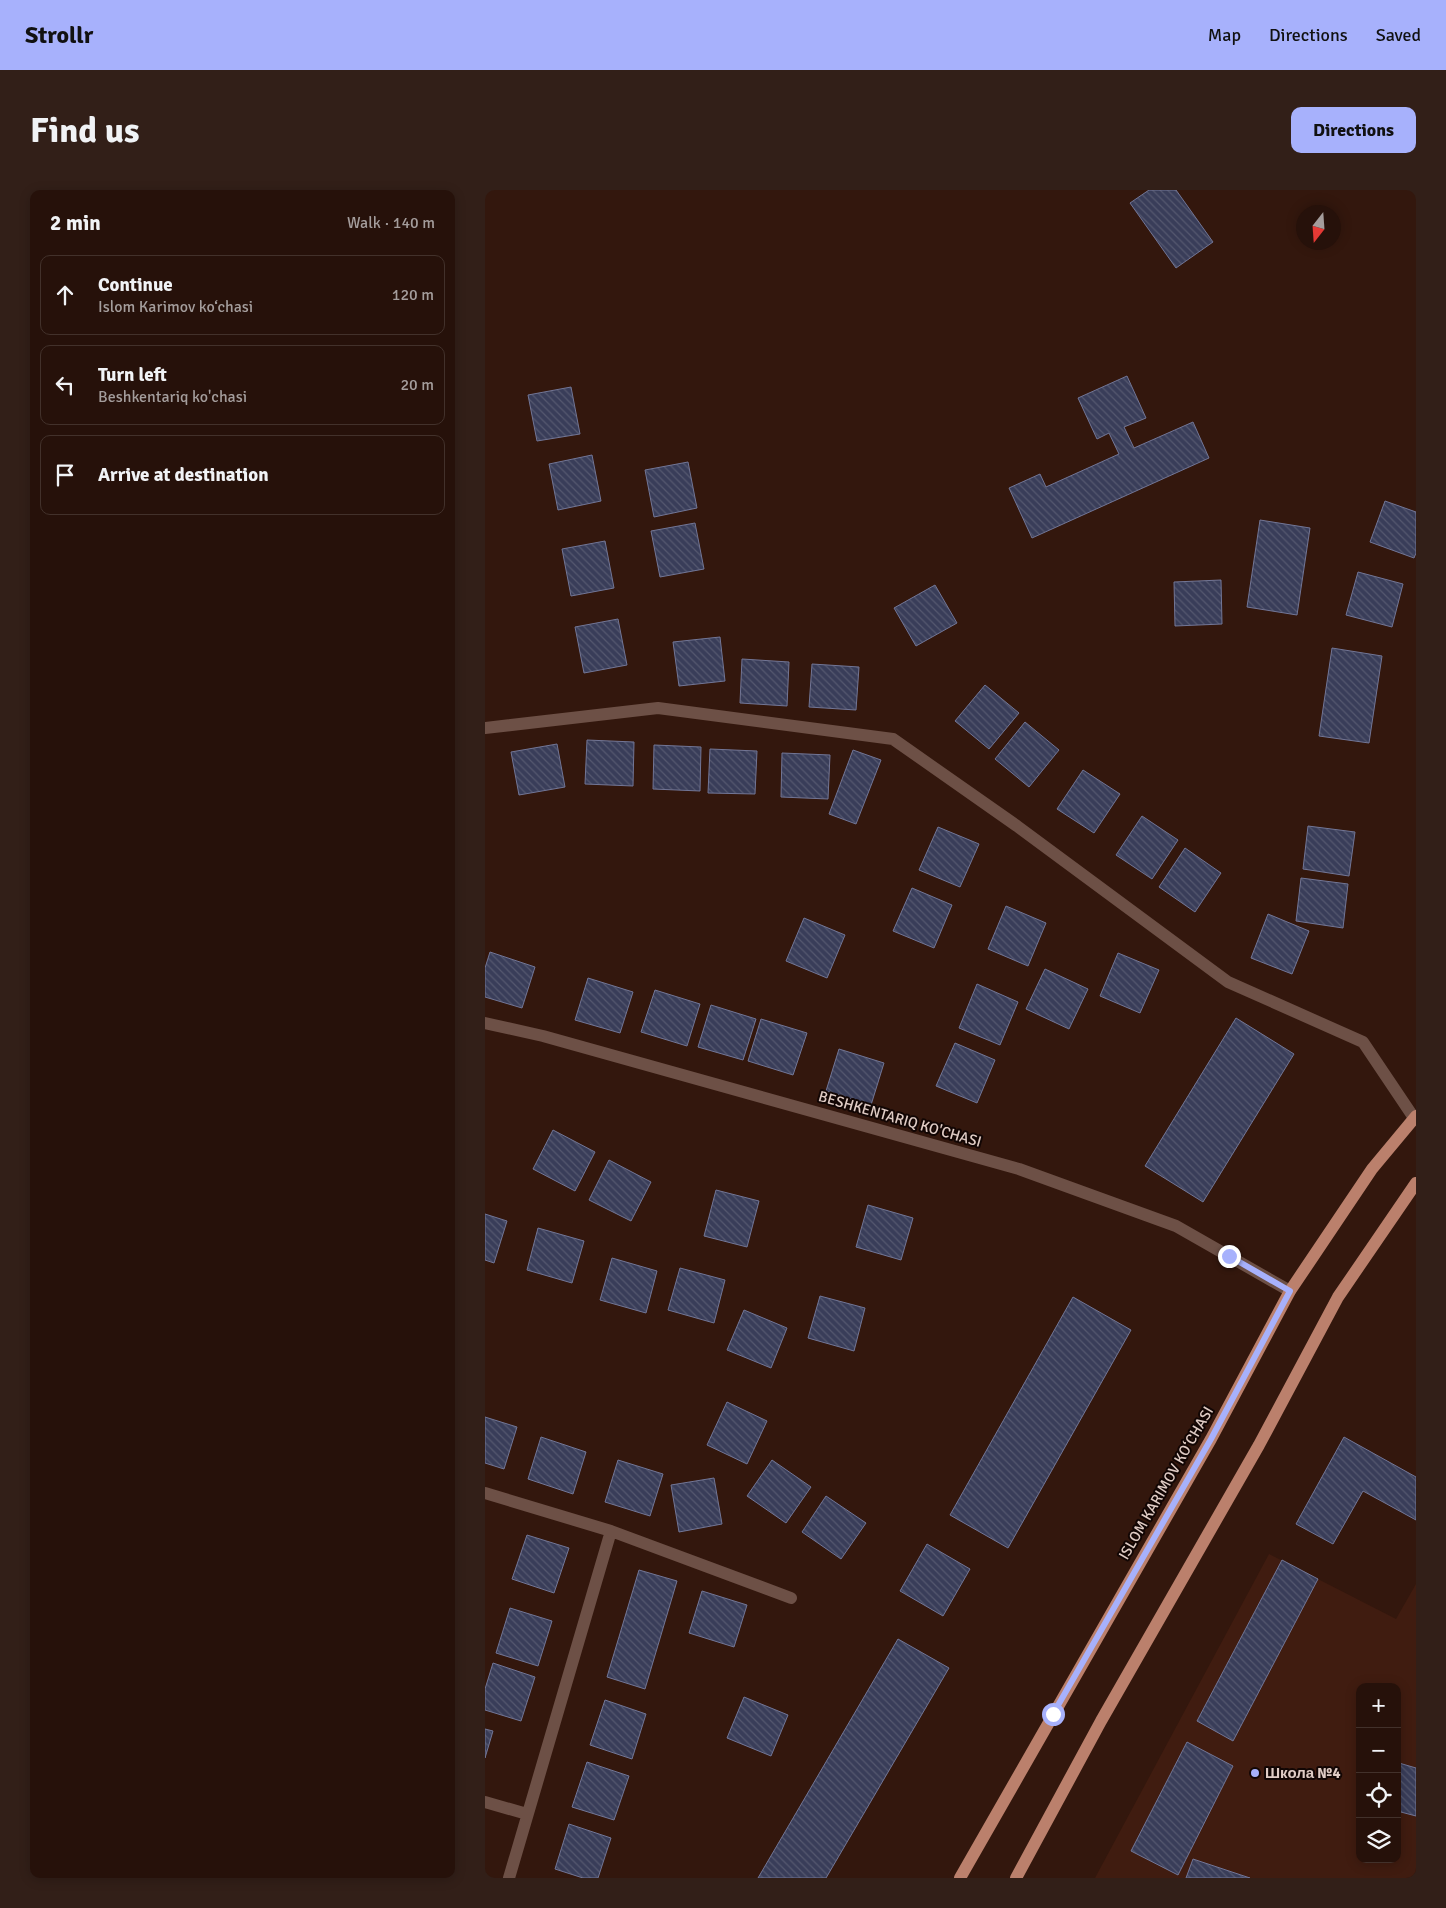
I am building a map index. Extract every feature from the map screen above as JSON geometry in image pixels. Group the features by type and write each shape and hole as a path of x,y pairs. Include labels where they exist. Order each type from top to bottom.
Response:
{"main road":[{"name":"ISLOM KARIMOV KO‘CHASI","path":"960,1878 1211,1439 1290,1291 1372,1169 1415,1117"},
{"path":"1016,1878 1101,1721 1259,1446 1338,1298 1416,1183"}],"street":[{"path":"485,728 658,708 893,739 1017,826 1228,982 1363,1042 1415,1117"},
{"name":"BESHKENTARIQ KO'CHASI","path":"485,1023 543,1036 1019,1169 1176,1226 1290,1291"},
{"path":"485,1493 611,1531 791,1598"},
{"path":"509,1878 611,1531"},
{"path":"485,1802 527,1814"}],"shaded area":[{"name":"Школа №4","path":"1269,1554 1396,1619 1416,1584 1416,1878 1095,1878"}],"building":[{"path":"1149,190 1176,190 1213,242 1176,268 1130,203"},
{"path":"1127,376 1146,418 1124,427 1134,448 1193,422 1209,458 1032,538 1009,488 1040,474 1046,487 1119,454 1109,433 1097,439 1078,398"},
{"path":"571,387 580,434 537,441 528,395"},
{"path":"592,455 601,501 558,510 549,464"},
{"path":"688,462 697,508 654,517 645,470"},
{"path":"1385,501 1416,512 1416,553 1414,558 1370,542"},
{"path":"1260,520 1310,528 1297,615 1247,607"},
{"path":"695,523 704,569 660,577 651,531"},
{"path":"605,541 614,588 571,596 562,549"},
{"path":"1358,572 1403,584 1392,627 1346,615"},
{"path":"1221,580 1222,624 1175,626 1174,582"},
{"path":"935,585 957,623 916,646 894,608"},
{"path":"618,619 627,665 584,673 575,627"},
{"path":"720,637 725,681 679,686 673,642"},
{"path":"1332,648 1382,656 1369,743 1319,736"},
{"path":"742,659 789,662 787,706 740,703"},
{"path":"812,664 859,667 856,710 809,707"},
{"path":"985,685 1019,713 989,749 955,721"},
{"path":"1025,722 1059,750 1029,787 995,759"},
{"path":"587,740 634,742 633,786 585,784"},
{"path":"557,744 565,787 519,795 511,752"},
{"path":"654,745 701,747 700,791 653,789"},
{"path":"710,749 757,751 755,794 708,793"},
{"path":"853,750 881,760 856,824 829,814"},
{"path":"782,753 830,755 828,799 781,797"},
{"path":"1083,770 1120,794 1094,833 1057,809"},
{"path":"1142,816 1178,840 1152,879 1116,855"},
{"path":"1308,826 1355,832 1349,876 1303,869"},
{"path":"938,827 979,844 960,887 919,870"},
{"path":"1185,848 1221,873 1195,912 1159,887"},
{"path":"1301,878 1348,884 1343,928 1296,921"},
{"path":"912,888 952,905 934,948 893,931"},
{"path":"1006,906 1046,923 1028,966 988,949"},
{"path":"1268,914 1309,931 1292,974 1251,958"},
{"path":"804,918 845,935 827,978 786,961"},
{"path":"490,952 535,967 522,1008 485,997 485,968"},
{"path":"1118,953 1159,970 1140,1013 1100,996"},
{"path":"1045,969 1088,989 1069,1029 1026,1009"},
{"path":"588,978 633,992 620,1033 575,1020"},
{"path":"977,984 1018,1002 1000,1045 959,1028"},
{"path":"655,990 700,1004 687,1046 641,1032"},
{"path":"711,1005 756,1019 743,1060 698,1047"},
{"path":"1236,1018 1294,1054 1203,1202 1145,1166"},
{"path":"761,1019 807,1033 793,1075 748,1061"},
{"path":"955,1043 995,1060 977,1103 936,1086"},
{"path":"839,1049 884,1063 871,1105 826,1091"},
{"path":"553,1130 595,1152 575,1191 533,1169"},
{"path":"609,1160 651,1182 631,1221 589,1200"},
{"path":"716,1190 759,1201 747,1247 704,1236"},
{"path":"868,1205 913,1218 901,1260 856,1247"},
{"path":"485,1214 507,1221 494,1263 485,1260"},
{"path":"538,1228 584,1241 572,1283 527,1270"},
{"path":"612,1258 657,1271 646,1313 600,1300"},
{"path":"680,1268 725,1280 714,1323 668,1310"},
{"path":"820,1296 865,1308 854,1351 808,1338"},
{"path":"1073,1297 1131,1330 1008,1548 950,1515"},
{"path":"744,1310 787,1328 771,1368 727,1350"},
{"path":"727,1402 767,1421 747,1464 707,1445"},
{"path":"485,1417 517,1427 504,1469 485,1463"},
{"path":"541,1437 586,1452 573,1494 528,1479"},
{"path":"1344,1437 1416,1477 1416,1520 1363,1491 1333,1544 1296,1524"},
{"path":"618,1460 663,1474 650,1516 605,1502"},
{"path":"772,1460 811,1487 786,1523 747,1496"},
{"path":"714,1478 722,1524 679,1532 671,1485"},
{"path":"826,1496 866,1523 841,1559 802,1532"},
{"path":"527,1535 569,1548 554,1593 512,1579"},
{"path":"927,1544 970,1569 943,1616 900,1591"},
{"path":"1282,1560 1318,1579 1233,1741 1197,1721"},
{"path":"639,1570 677,1581 645,1689 607,1677"},
{"path":"702,1591 747,1605 734,1647 689,1633"},
{"path":"510,1608 552,1621 538,1666 496,1653"},
{"path":"898,1639 949,1668 826,1878 758,1878"},
{"path":"493,1663 535,1677 521,1721 485,1710 485,1689"},
{"path":"744,1697 788,1715 771,1756 727,1738"},
{"path":"605,1700 646,1714 632,1759 590,1745"},
{"path":"485,1729 493,1731 485,1758"},
{"path":"1187,1742 1233,1766 1178,1875 1131,1851"},
{"path":"587,1762 629,1776 614,1820 572,1807"},
{"path":"1401,1764 1416,1768 1416,1816 1401,1812"},
{"path":"569,1824 611,1838 598,1878 583,1878 555,1869"},
{"path":"1193,1859 1250,1878 1186,1878"}],"place":[{"name":"Школа №4","path":"1255,1773"}],"route":[{"path":"1053,1714 1211,1439 1290,1291 1229,1256"}]}
